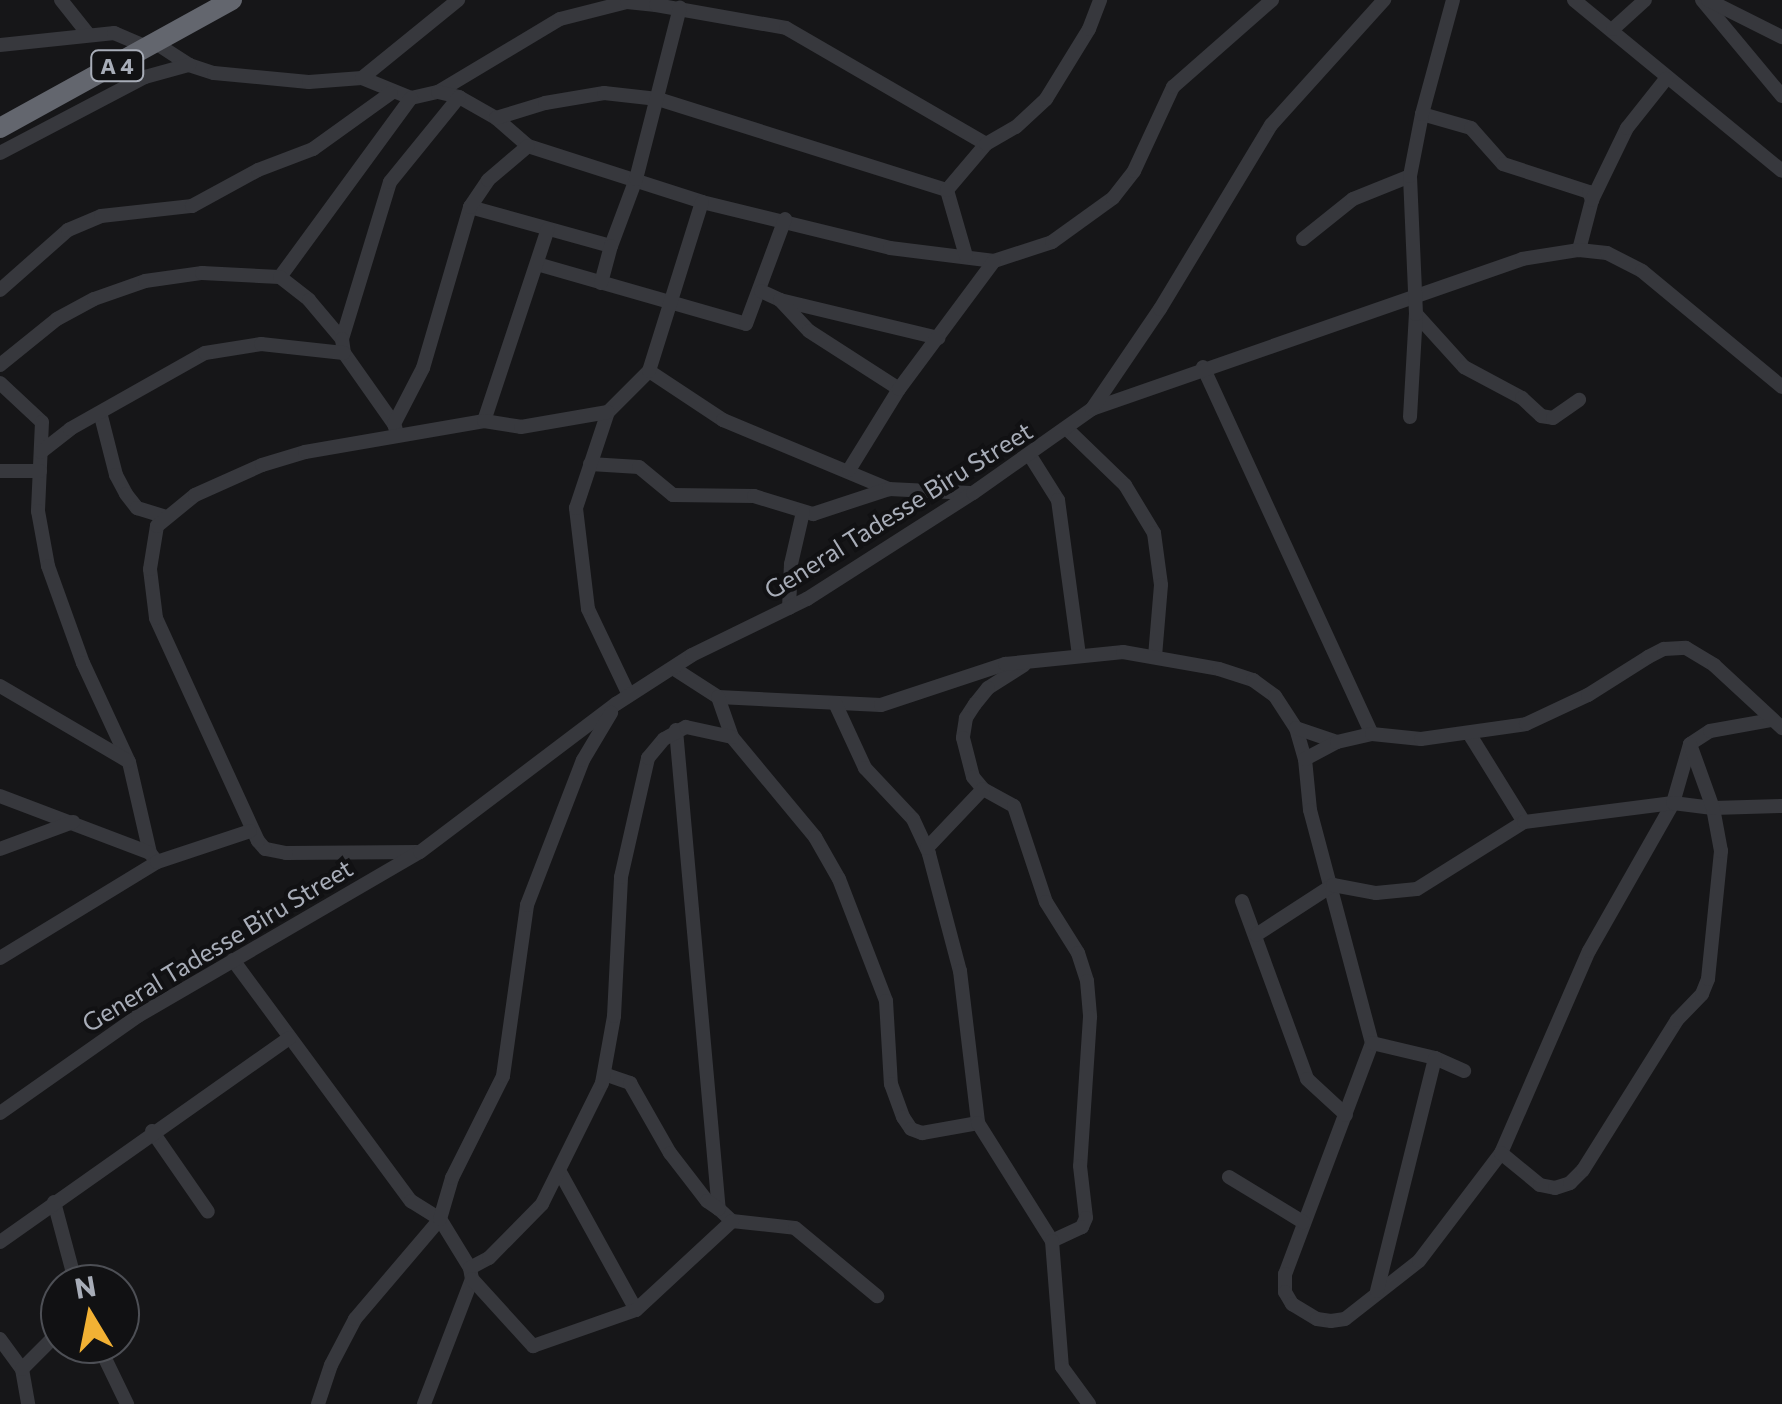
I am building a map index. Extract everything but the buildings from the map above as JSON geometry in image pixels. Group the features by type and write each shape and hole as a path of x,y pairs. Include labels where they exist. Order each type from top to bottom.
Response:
{"highway":[{"name":"A 4","path":"0,128 232,0"}],"street":[{"path":"61,0 88,34"},
{"path":"362,78 458,0"},
{"path":"946,190 986,144 1016,127 1046,99 1089,29 1100,0"},
{"path":"438,92 459,97 496,118 528,146 702,202 785,219 890,248 994,261 1052,242 1114,198 1134,171 1173,87 1272,0"},
{"name":"General Tadesse Biru Street","path":"0,1113 96,1043 420,852 623,699 673,668 790,608 1067,429 1092,408 1170,293 1272,126 1384,0"},
{"path":"1410,418 1416,314 1412,296 1410,176 1422,114 1454,0"},
{"path":"1574,0 1782,171"},
{"path":"1586,0 1625,45"},
{"path":"1612,29 1646,0"},
{"path":"1705,0 1781,34"},
{"path":"1705,0 1782,96"},
{"path":"0,44 114,33 214,73 308,82 362,78 411,98 438,92 541,29 582,11 627,2 786,28 986,144"},
{"path":"601,284 636,180 680,8"},
{"path":"0,153 145,77 189,65"},
{"path":"1579,250 1592,200 1627,128 1666,79"},
{"path":"0,290 68,230 101,216 174,210 212,197 258,170 314,150 391,93"},
{"path":"496,118 545,103 604,94 658,100 946,190"},
{"path":"343,346 390,182 459,97"},
{"path":"280,277 411,98"},
{"path":"1422,114 1471,128 1502,164 1582,188 1592,200"},
{"path":"396,430 422,368 470,208 488,180 528,146"},
{"path":"1303,239 1353,199 1410,176"},
{"path":"946,190 966,256"},
{"path":"318,1404 331,1365 355,1319 440,1219 452,1178 506,1062 524,918 532,890 583,760 623,699 585,596 575,526 608,412 649,372 702,202"},
{"path":"470,208 611,246"},
{"path":"536,264 746,324 785,219"},
{"path":"484,421 548,229"},
{"path":"1092,408 1522,259 1579,250 1607,254 1642,271 1782,387"},
{"path":"849,470 899,389 994,261"},
{"path":"0,364 74,309 144,281 202,273 280,277 309,300 396,430"},
{"path":"761,290 780,300 938,338"},
{"path":"780,300 809,331 899,389"},
{"path":"1416,314 1464,367 1522,398 1541,416 1552,418 1579,400"},
{"path":"41,452 70,429 101,416 188,361 225,347 343,346"},
{"path":"1203,367 1372,734"},
{"path":"649,372 724,420 889,490"},
{"path":"0,382 42,422 40,527 54,584 83,663 129,762 154,857"},
{"path":"420,852 273,852 250,831 156,618 151,552 164,516 194,495 262,465 396,430 484,421 521,428 608,412"},
{"path":"101,416 116,476 126,494 137,508 164,516"},
{"path":"1067,429 1125,485 1154,532 1161,585 1155,656"},
{"path":"1030,454 1058,500 1079,654"},
{"path":"590,464 639,467 673,496 754,496 803,512 822,513 889,490 973,493"},
{"path":"0,471 40,470"},
{"path":"790,608 791,564 803,512"},
{"path":"1305,759 1337,742 1372,734 1421,739 1470,735 1544,717 1664,649 1686,648 1714,665 1777,724"},
{"path":"673,668 718,696 835,703 894,702 1005,664 1122,652 1155,656 1252,680 1275,696 1296,728 1305,759 1310,810 1372,1043 1285,1274 1285,1292 1292,1304 1317,1319 1345,1319 1377,1290 1420,1261 1501,1154 1589,952 1673,803 1690,744 1710,731 1777,724"},
{"path":"1028,662 988,688 966,718 966,762 984,789 1014,806 1046,902 1078,953 1087,981 1090,1017 1080,1166 1086,1218 1082,1227 1052,1241"},
{"path":"0,686 129,762"},
{"path":"718,696 732,737 815,837 840,879 886,1001 891,1084 911,1129 922,1133 978,1123"},
{"path":"835,703 865,768 913,820 927,848 956,944 978,1123 1052,1241 1062,1367 1089,1404"},
{"path":"424,1404 471,1273 523,1226 561,1174 604,1074 614,1016 625,856 648,758 676,730 686,726 732,737"},
{"path":"1296,728 1337,742"},
{"path":"676,730 719,1209"},
{"path":"1470,735 1524,822"},
{"path":"1501,1154 1540,1186 1554,1188 1570,1183 1583,1170 1677,1020 1702,994 1721,850 1713,808 1690,744"},
{"path":"927,848 984,789"},
{"path":"0,796 74,822 154,857"},
{"path":"1256,935 1332,885 1376,893 1417,889 1524,822 1673,803 1713,808 1782,806"},
{"path":"0,849 74,822"},
{"path":"0,958 154,857 250,831"},
{"path":"1242,901 1308,1078 1346,1115"},
{"path":"234,960 410,1201 440,1219 471,1273 534,1346 636,1310 732,1221"},
{"path":"0,1242 152,1131 289,1038"},
{"path":"1372,1043 1435,1058 1464,1071"},
{"path":"1377,1290 1435,1058"},
{"path":"604,1074 630,1083 670,1153 708,1202 732,1221 795,1228 877,1296"},
{"path":"152,1131 208,1212"},
{"path":"561,1174 636,1310"},
{"path":"1230,1177 1304,1222"},
{"path":"54,1202 71,1264"},
{"path":"0,1339 22,1369 28,1404"},
{"path":"22,1369 40,1351"},
{"path":"108,1364 127,1404"}]}
